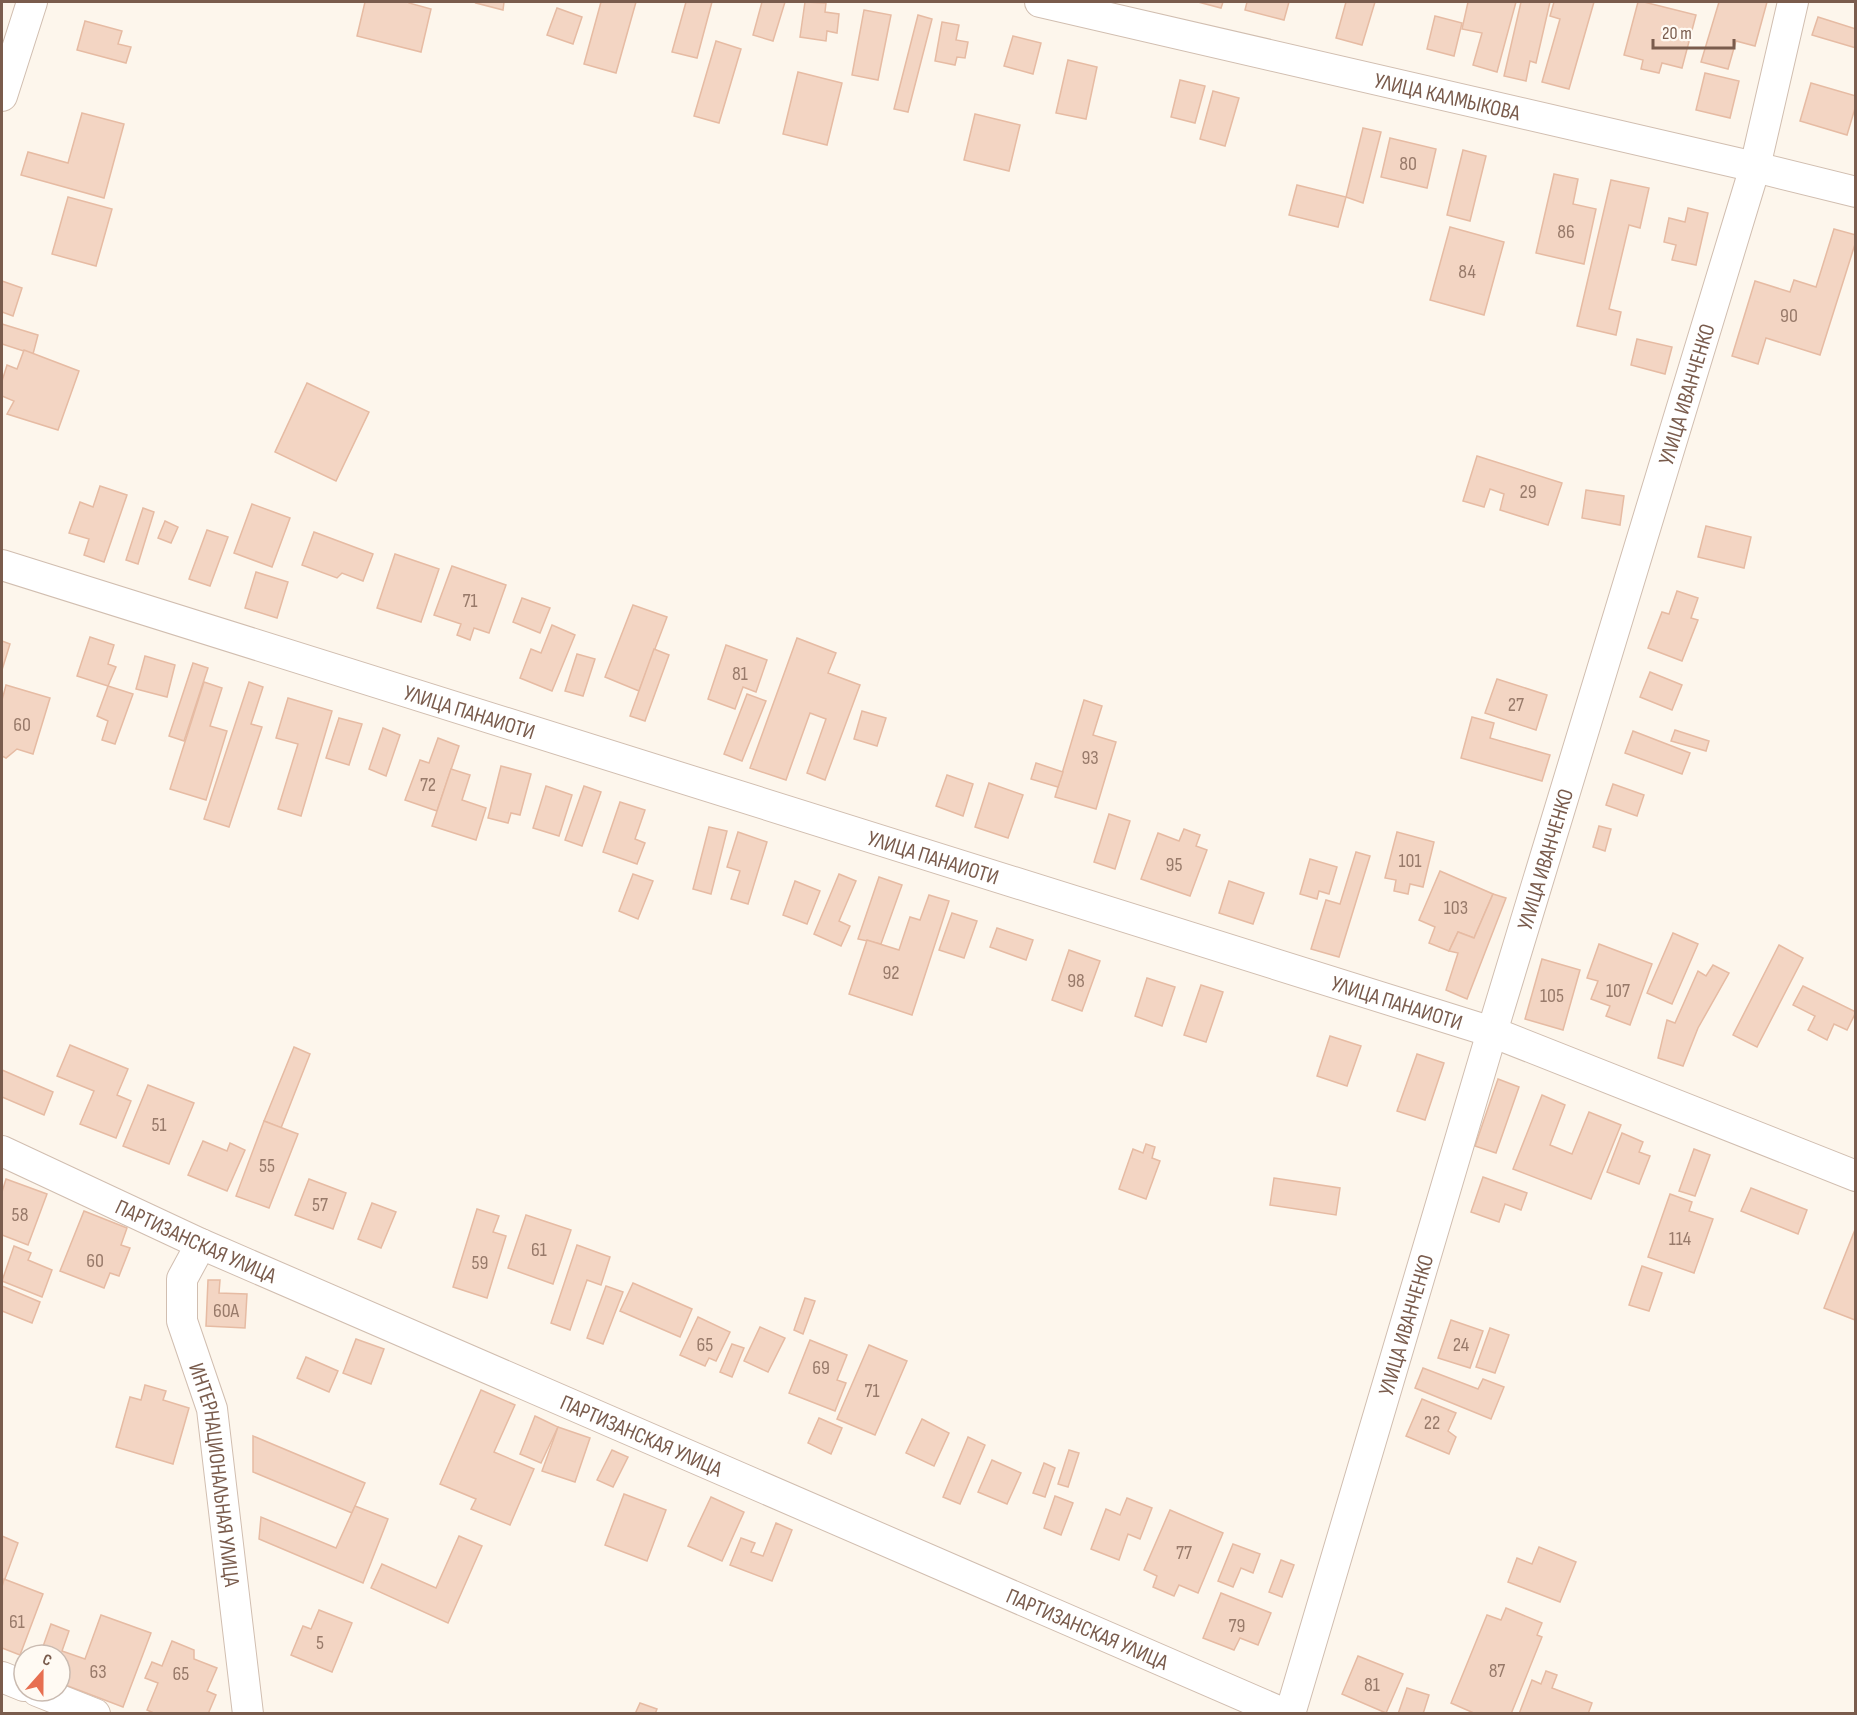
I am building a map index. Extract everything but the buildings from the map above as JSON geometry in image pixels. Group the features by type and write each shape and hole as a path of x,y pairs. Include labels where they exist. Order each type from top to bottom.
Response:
{"street":[{"path":"2,96 32,2"},
{"name":"УЛИЦА КАЛМЫКОВА","path":"1040,2 1856,192"},
{"name":"УЛИЦА ИВАНЧЕНКО","path":"1290,1713 1492,1032 1755,167 1793,2"},
{"name":"УЛИЦА ПАНАИОТИ","path":"2,565 1492,1032 1856,1176"},
{"name":"ПАРТИЗАНСКАЯ УЛИЦА","path":"2,1151 201,1244 1286,1713"},
{"name":"ИНТЕРНАЦИОНАЛЬНАЯ УЛИЦА","path":"201,1244 183,1279 182,1321 212,1409 248,1713"},
{"path":"69,1703 95,1713"}]}
